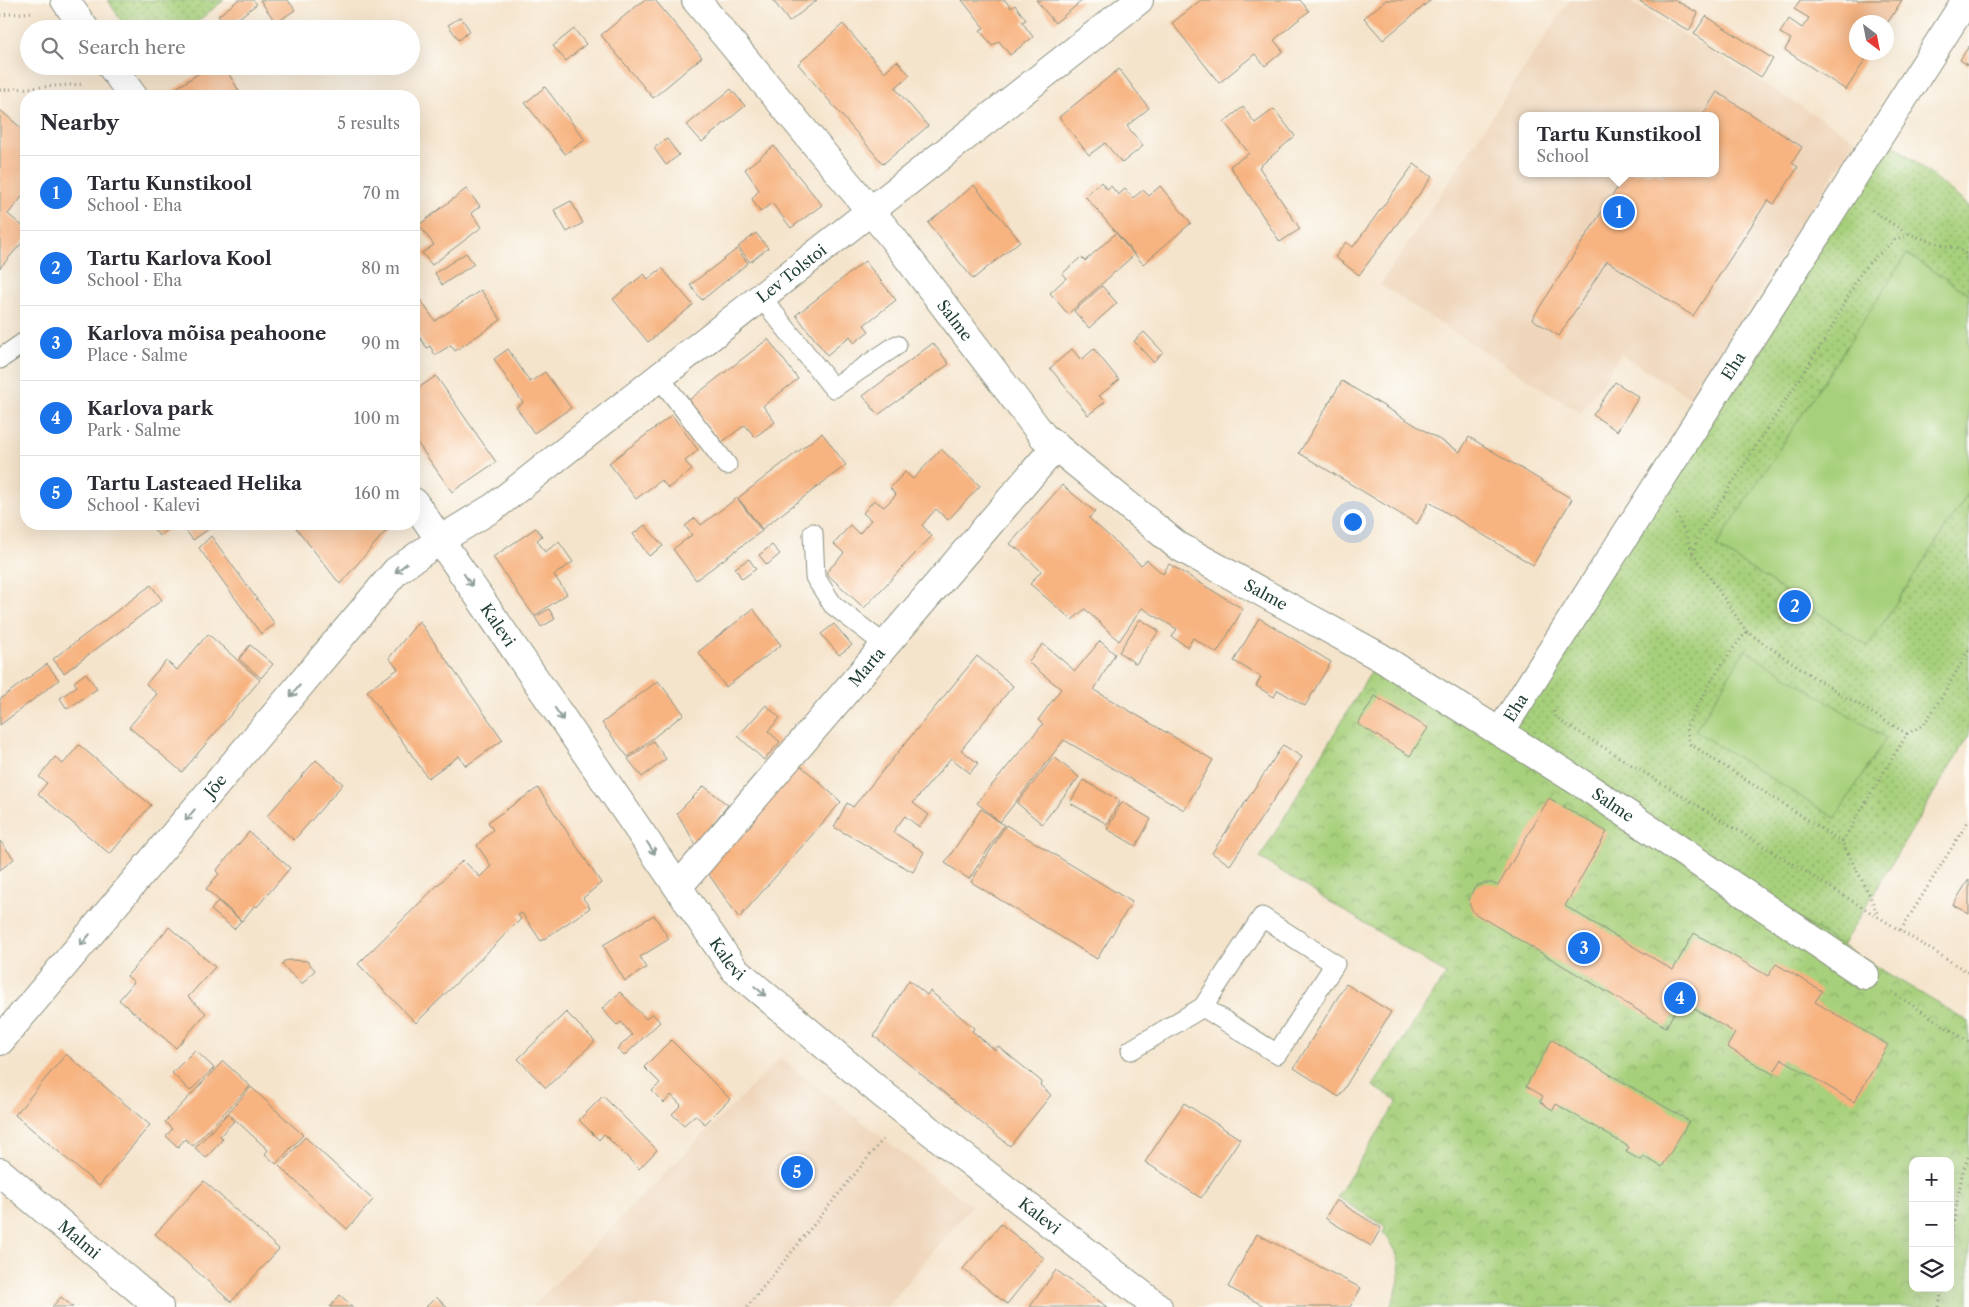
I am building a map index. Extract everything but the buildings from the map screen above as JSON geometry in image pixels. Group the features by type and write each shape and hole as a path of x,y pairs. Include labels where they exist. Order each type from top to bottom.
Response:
{"street":[{"path":"64,0 78,20"},
{"name":"Salme","path":"696,0 870,210 1043,436 1178,546 1380,657 1587,787 1865,975"},
{"name":"Lev Tolstoi","path":"440,540 494,508 1139,0"},
{"name":"Eha","path":"1500,732 1966,0"},
{"path":"118,75 129,90"},
{"name":"Marta","path":"678,887 1056,446"},
{"name":"Kalevi","path":"420,511 734,969 892,1102 1158,1307"},
{"name":"Jõe","path":"0,1041 396,571 440,540"},
{"name":"Malmi","path":"0,1172 159,1307"}],"lane":[{"path":"761,297 833,388 897,345"},
{"path":"0,359 20,345"},
{"path":"659,377 727,466"},
{"path":"813,533 815,577 833,605 885,645"},
{"path":"1130,1050 1203,1007 1262,917 1335,964 1277,1054 1203,1007"}],"path":[{"path":"0,15 32,11 40,17"},
{"path":"0,90 85,84"},
{"path":"1842,193 1909,234 1950,246 1962,251 1969,257"},
{"path":"1693,553 1698,536 1827,336 1858,277 1868,264 1884,249 1896,239 1909,234"},
{"path":"1674,507 1693,553 1747,632 1818,680 1907,734"},
{"path":"1747,632 1728,656 1690,720 1686,728 1690,744 1842,842 1870,896 1878,916"},
{"path":"1842,842 1907,734 1924,724 1942,697 1969,649"},
{"path":"1552,708 1556,717 1564,723 1969,973"},
{"path":"1901,930 1969,820"},
{"path":"1865,975 1969,1042"},
{"path":"747,1307 884,1138"},
{"path":"1954,1219 1962,1175 1969,1154"},
{"path":"1939,1307 1941,1292"}],"shaded area":[{"path":"1570,0 1627,0 1856,140 1690,398 1621,354 1581,413 1380,285"},
{"path":"780,1058 971,1206 887,1307 532,1307"}],"green space":[{"path":"108,0 224,0 199,20 120,20"},
{"path":"1880,133 1969,206 1969,735 1842,946 1500,732"},
{"path":"1907,254 1969,294 1969,492 1868,646 1716,546"},
{"path":"1745,650 1886,738 1835,818 1695,731"},
{"path":"1380,657 1842,946 1969,1022 1969,1307 1390,1307 1398,1287 1400,1269 1396,1251 1384,1233 1385,1226 1337,1197 1398,1101 1373,1086 1446,974 1260,858"}],"place":[{"name":"Tartu Kunstikool","path":"1619,212"},
{"name":"Tartu Karlova Kool","path":"1795,606"},
{"name":"Karlova mõisa peahoone","path":"1584,948"},
{"name":"Karlova park","path":"1680,998"},
{"name":"Tartu Lasteaed Helika","path":"797,1172"}]}
